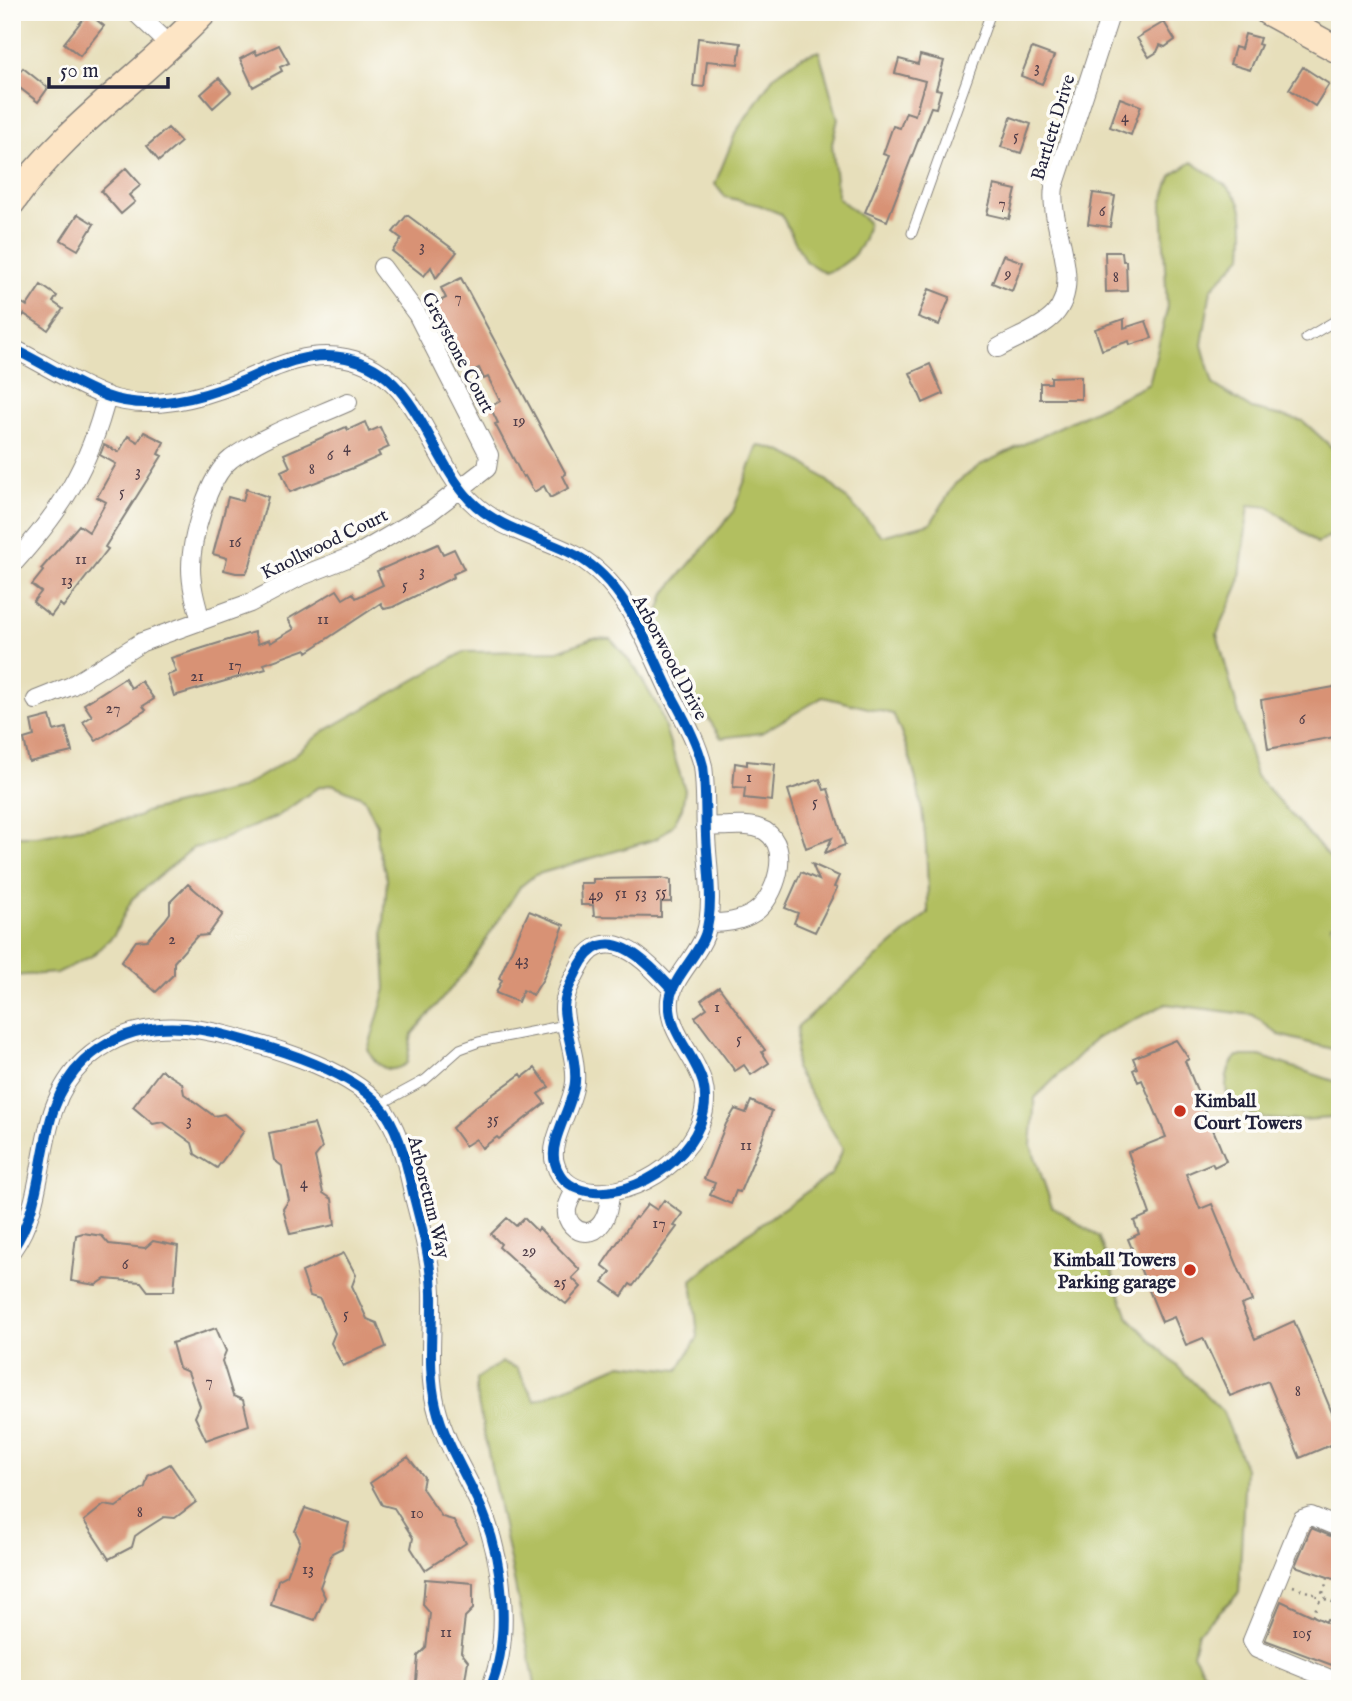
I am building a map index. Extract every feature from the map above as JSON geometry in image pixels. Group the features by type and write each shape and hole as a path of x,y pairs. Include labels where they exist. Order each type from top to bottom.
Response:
{"street":[{"path":"135,12 169,44"},
{"path":"12,202 54,150 204,12"},
{"name":"Bartlett Drive","path":"998,348 1052,317 1064,297 1065,266 1053,208 1054,187 1111,12"},
{"path":"1268,12 1340,51"},
{"name":"Greystone Court","path":"382,267 417,314 490,462"},
{"name":"Arborwood Drive","path":"12,348 107,396 148,402 184,398 237,383 299,358 323,355 351,359 377,370 399,388 460,488 479,509 495,520 586,561 624,602 642,634 698,750 704,776 708,923 695,957 673,990"},
{"path":"12,565 69,495 94,439 107,396"},
{"path":"201,621 192,582 191,559 200,517 217,475 232,458 248,448 348,401"},
{"name":"Knollwood Court","path":"36,700 71,686 142,642 250,603 299,577 360,553 411,524 490,462"},
{"path":"705,827 761,830 774,840 778,862 773,888 757,910 732,922 708,923"},
{"path":"599,947 621,947 636,953 673,990 669,1004 673,1024 702,1078 703,1108 688,1143 668,1169 647,1182 610,1192 593,1192 576,1188 561,1177 553,1155 575,1086 567,1025 564,1009 568,989 585,955 599,947"},
{"name":"Arboretum Way","path":"12,1250 30,1211 45,1139 58,1096 84,1061 121,1037 150,1028 180,1026 217,1032 273,1049 330,1072 379,1105 399,1142 428,1254 432,1292 431,1369 440,1419 482,1511 493,1549 501,1630 498,1664 490,1689"},
{"path":"576,1188 568,1216 573,1226 584,1231 595,1230 605,1222 610,1192"},
{"path":"1340,1528 1311,1516 1302,1519 1253,1637 1254,1646 1340,1683"}],"lane":[{"path":"912,233 991,12"},
{"path":"1306,338 1340,318"},
{"path":"379,1105 425,1080 460,1049 479,1042 567,1025"}],"path":[{"path":"1325,1599 1323,1593 1328,1578"},
{"path":"1277,1579 1316,1595 1323,1593"},
{"path":"1316,1595 1319,1602"},
{"path":"1313,1616 1319,1602 1325,1599 1340,1605"}],"green space":[{"path":"819,51 838,119 832,144 838,198 868,222 864,239 855,254 842,265 825,273 805,261 781,214 759,205 725,197 715,184 736,132 774,76 801,57"},
{"path":"1192,162 1230,190 1237,198 1243,219 1243,255 1211,289 1202,345 1213,384 1252,409 1303,421 1340,455 1340,531 1317,543 1269,507 1249,505 1239,584 1217,634 1256,776 1340,869 1340,922 1331,925 1340,943 1340,1051 1279,1035 1253,1015 1166,1004 1095,1039 1035,1098 1031,1145 1052,1206 1099,1237 1128,1317 1223,1412 1245,1468 1239,1593 1198,1632 1193,1653 1207,1678 1227,1689 536,1689 476,1393 476,1379 502,1362 517,1368 535,1401 621,1364 678,1370 698,1337 692,1280 748,1233 832,1174 843,1149 795,1068 798,1026 928,913 927,861 918,787 893,714 823,697 761,733 721,738 671,661 656,621 665,593 732,514 758,446 776,449 810,467 842,494 882,536 931,523 955,484 980,465 1149,384 1167,310 1162,204 1171,176"},
{"path":"593,638 611,639 636,669 659,709 685,790 682,808 673,825 656,839 535,875 520,887 466,971 412,1034 407,1063 401,1067 384,1068 368,1050 386,989 383,936 387,879 377,843 377,825 364,798 332,784 317,788 278,816 211,844 193,848 132,899 114,935 92,956 57,973 12,976 12,836 37,836 138,817 145,812 239,789 291,758 321,733 464,652 558,651"},
{"path":"1237,1056 1260,1056 1340,1083 1340,1117 1310,1120 1272,1119 1239,1110 1229,1100 1226,1086 1228,1070"}],"building":[{"path":"88,13 104,26 80,56 64,43"},
{"path":"1164,22 1175,40 1165,47 1160,45 1157,52 1149,57 1137,38"},
{"path":"1245,34 1260,38 1258,44 1261,45 1250,70 1230,64 1235,47 1241,49"},
{"path":"698,38 741,43 738,64 707,61 704,87 693,86"},
{"path":"279,45 289,63 280,67 282,71 253,87 240,59 255,51 257,55"},
{"path":"1032,48 1054,56 1042,84 1021,76"},
{"path":"920,55 944,61 936,89 941,90 936,108 931,107 887,221 865,212 889,156 883,154 893,126 900,128 906,112 915,115 925,81 895,73 899,59 918,64"},
{"path":"1303,67 1329,84 1315,106 1289,89"},
{"path":"23,68 48,88 38,102 12,82"},
{"path":"219,78 231,92 213,108 201,94"},
{"path":"1120,98 1141,106 1131,135 1110,127"},
{"path":"1011,117 1031,124 1021,153 1001,147"},
{"path":"168,128 181,142 159,161 147,146"},
{"path":"126,168 141,185 129,195 135,202 121,214 101,191"},
{"path":"994,185 1016,190 1009,219 987,214"},
{"path":"1093,193 1115,196 1110,227 1088,224"},
{"path":"78,214 94,224 78,250 61,240"},
{"path":"407,215 457,252 436,278 431,267 424,276 392,251 402,239 393,232"},
{"path":"1105,252 1122,252 1123,261 1126,261 1127,291 1106,292"},
{"path":"1003,255 1023,262 1012,291 992,283"},
{"path":"461,278 566,474 563,476 569,488 550,498 544,486 534,492 525,476 523,477 495,424 498,423 490,407 500,401 488,377 484,379 479,368 468,373 432,305 446,298 441,288"},
{"path":"41,285 57,296 53,302 63,309 48,330 24,314 21,319 12,313 12,297 27,306"},
{"path":"929,289 950,297 939,325 918,317"},
{"path":"1124,319 1124,328 1146,321 1152,338 1130,345 1129,341 1102,350 1095,329"},
{"path":"930,364 943,394 923,403 910,373"},
{"path":"1081,376 1081,399 1040,399 1040,383 1051,383 1051,377"},
{"path":"365,422 369,432 380,427 389,447 378,452 380,456 290,492 281,471 290,467 284,454 346,427 348,430"},
{"path":"144,432 164,442 158,454 162,456 105,547 108,549 63,607 60,604 51,616 33,602 41,592 32,585 43,571 41,569 79,525 89,532 106,502 97,497 116,464 100,455 104,445 119,452 128,436 138,442"},
{"path":"246,489 268,497 250,565 246,573 236,573 224,570 227,558 213,554 228,497 243,501"},
{"path":"438,544 443,554 454,549 464,569 453,574 454,577 393,607 384,609 381,603 307,652 306,649 264,664 266,669 174,696 167,675 176,672 171,658 254,632 258,644 269,640 270,643 294,629 288,619 337,590 343,599 353,593 356,598 383,585 377,571"},
{"path":"125,678 131,688 141,681 154,699 143,706 146,710 96,741 83,722 92,716 84,704"},
{"path":"1340,686 1340,736 1268,749 1261,700"},
{"path":"50,716 54,731 66,728 72,752 29,762 24,739 34,736 31,721"},
{"path":"747,761 775,764 772,801 744,798 745,788 733,787 735,763 747,765"},
{"path":"820,779 824,790 828,789 845,845 825,853 832,838 806,848 788,790"},
{"path":"812,864 839,876 834,887 837,888 815,932 794,923 798,913 785,908 801,872 819,880"},
{"path":"593,879 671,880 671,902 661,902 661,917 594,916 593,905 581,905 580,883 593,883"},
{"path":"188,884 223,914 208,935 197,936 174,962 174,974 156,992 121,962 136,941 147,940 165,920 170,913 170,902"},
{"path":"529,911 564,925 543,979 533,995 523,990 518,1002 496,993 502,980 499,978"},
{"path":"719,987 765,1050 762,1052 769,1063 751,1075 744,1065 735,1071 695,1017 707,1008 701,1000"},
{"path":"1176,1040 1189,1059 1185,1061 1226,1161 1214,1167 1212,1163 1186,1174 1200,1209 1212,1204 1252,1301 1241,1305 1255,1339 1294,1321 1335,1420 1340,1418 1340,1441 1300,1458 1268,1381 1230,1396 1203,1338 1186,1345 1174,1317 1162,1322 1128,1239 1139,1234 1134,1221 1150,1214 1128,1152 1166,1137 1142,1080 1138,1082 1133,1070 1137,1068 1133,1058"},
{"path":"535,1068 549,1087 538,1094 545,1103 499,1139 497,1137 482,1148 476,1139 465,1146 452,1128 475,1107 521,1074 523,1077"},
{"path":"161,1070 182,1083 184,1094 214,1116 224,1114 244,1131 217,1168 195,1154 192,1143 163,1122 153,1124 133,1107"},
{"path":"751,1101 772,1111 740,1192 736,1191 731,1204 710,1195 715,1183 704,1179 726,1124 735,1109 746,1113"},
{"path":"314,1124 322,1148 315,1157 323,1193 332,1199 335,1225 290,1234 283,1209 289,1200 282,1166 274,1160 269,1133"},
{"path":"664,1200 683,1214 674,1226 677,1227 633,1286 630,1284 622,1296 603,1282 611,1272 602,1265 635,1217 637,1218 648,1204 657,1210"},
{"path":"507,1218 516,1226 524,1218 537,1231 539,1228 580,1270 572,1278 581,1287 566,1304 499,1247 501,1244 491,1234"},
{"path":"83,1233 102,1236 109,1244 145,1248 153,1241 178,1246 174,1291 148,1291 141,1282 105,1279 96,1285 71,1281 76,1235"},
{"path":"344,1253 356,1275 352,1286 367,1319 377,1323 386,1347 343,1366 331,1343 335,1333 320,1299 310,1296 302,1272"},
{"path":"216,1328 226,1351 222,1361 233,1396 243,1400 249,1425 206,1440 195,1417 200,1406 188,1372 179,1368 172,1343"},
{"path":"408,1457 424,1477 422,1488 442,1517 453,1520 466,1543 425,1570 411,1548 413,1538 394,1508 382,1505 370,1483"},
{"path":"170,1464 196,1502 175,1518 164,1517 142,1531 135,1536 132,1547 109,1559 84,1521 104,1505 116,1507 145,1487 148,1476"},
{"path":"305,1508 349,1523 342,1548 332,1553 320,1587 325,1597 315,1620 271,1605 278,1580 287,1575 300,1541 295,1531"},
{"path":"1311,1528 1340,1540 1340,1581 1295,1566"},
{"path":"425,1579 473,1583 473,1609 465,1617 461,1652 468,1661 464,1686 416,1682 418,1656 426,1648 430,1613 423,1605"},
{"path":"1281,1601 1326,1622 1327,1619 1340,1624 1340,1668 1265,1640"}],"cycle path":[{"path":"12,348 94,391 122,401 139,403 192,398 305,358 332,356 370,366 389,379 405,397 455,482 481,510 507,526 577,556 609,582 644,636 693,738 703,766 710,911 705,935 675,984 670,1000 670,1012 677,1033 699,1072 705,1104 700,1125 689,1144 656,1174 636,1185 615,1191 581,1190 565,1180 557,1170 554,1154 575,1082 564,1009 573,978 589,953 601,946 613,945 639,957 673,990"},
{"path":"12,1250 25,1228 33,1204 48,1128 67,1081 84,1061 118,1038 155,1028 174,1027 213,1032 272,1048 315,1064 356,1085 372,1098 391,1121 400,1142 426,1244 431,1280 431,1364 436,1406 451,1446 482,1510 500,1575 503,1623 501,1646 490,1689"}],"place":[{"name":"Kimball Court Towers","path":"1180,1111"},
{"name":"Kimball Towers Parking garage","path":"1190,1270"}]}
